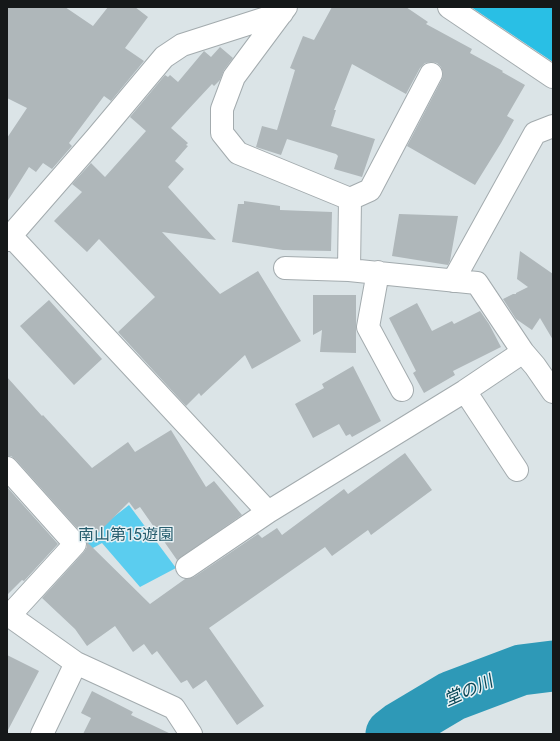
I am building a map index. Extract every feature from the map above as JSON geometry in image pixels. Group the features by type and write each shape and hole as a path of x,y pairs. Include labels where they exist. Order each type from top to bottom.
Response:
{"street":[{"path":"449,7 553,77"},
{"path":"284,10 234,77 222,109 222,133 238,153 350,199 370,190 431,74"},
{"path":"268,512 9,238 164,57 182,45 284,10"},
{"path":"452,281 535,133 553,126"},
{"path":"349,270 350,199"},
{"path":"285,268 378,272 477,283 523,352 553,392"},
{"path":"378,272 368,327 402,390"},
{"path":"187,567 268,512 465,391 523,352"},
{"path":"465,391 517,470"},
{"path":"7,468 75,544 8,615 76,663 174,708 191,734"},
{"path":"42,734 76,663"}],"green space":[{"name":"南山第15遊園","path":"129,505 176,568 140,587 102,543 91,549 83,539"}],"shaded area":[{"path":"471,7 553,7 553,62"}],"building":[{"path":"7,7 65,7 93,26 108,7 135,7 148,17 125,48 144,61 111,101 104,96 69,143 72,146 52,169 43,163 36,172 29,167 7,202 7,138 27,108 7,98"},
{"path":"332,7 406,7 428,22 426,24 472,49 470,53 525,85 507,116 514,120 475,185 407,146 442,79 443,73 441,67 437,63 425,63 420,68 406,94 352,64 334,110 336,110 331,126 375,139 362,177 334,169 338,156 336,154 287,139 281,155 256,147 262,126 277,130 295,70 290,68 303,36 314,40"},
{"path":"220,47 233,58 224,70 220,80 214,86 212,84 171,128 188,143 186,145 188,146 175,161 184,169 168,187 216,240 162,232 220,294 258,271 301,341 252,369 245,355 201,396 199,393 186,406 118,332 155,297 99,239 87,252 54,221 82,192 72,184 91,163 105,177 146,131 130,117 165,75 168,77 170,75 178,82 204,51 211,57"},
{"path":"244,201 280,206 280,210 332,212 331,251 283,250 232,242 238,204 244,204"},
{"path":"399,214 458,216 448,265 392,256"},
{"path":"520,251 553,274 553,340 540,318 532,330 516,319 503,299 528,287 517,279"},
{"path":"313,295 356,295 356,353 320,352 322,330 313,335"},
{"path":"49,300 102,359 74,385 20,326"},
{"path":"417,303 432,331 452,321 454,324 480,311 489,324 501,347 453,371 455,375 424,393 413,373 416,371 389,318"},
{"path":"353,366 381,421 352,437 350,434 346,436 339,424 313,438 295,404 324,388 322,384"},
{"path":"7,377 92,468 128,442 135,452 171,430 206,487 214,481 242,515 177,560 140,507 135,510 129,502 88,543 150,604 185,579 194,577 258,534 262,538 277,528 282,535 344,489 348,494 405,453 432,490 371,535 368,530 332,556 325,547 209,628 264,706 237,725 206,680 193,689 187,680 181,683 157,651 152,655 144,644 133,652 115,626 87,646 75,629 42,598 84,552 87,547 87,541 16,460 11,456 7,456"},
{"path":"7,487 58,544 24,581 22,580 7,595"},
{"path":"7,655 39,671 7,732"},
{"path":"92,691 133,712 131,715 171,734 83,734 91,718 81,713"}],"waterway":[{"name":"堂の川","path":"391,734 452,696 521,670 553,666"}]}
